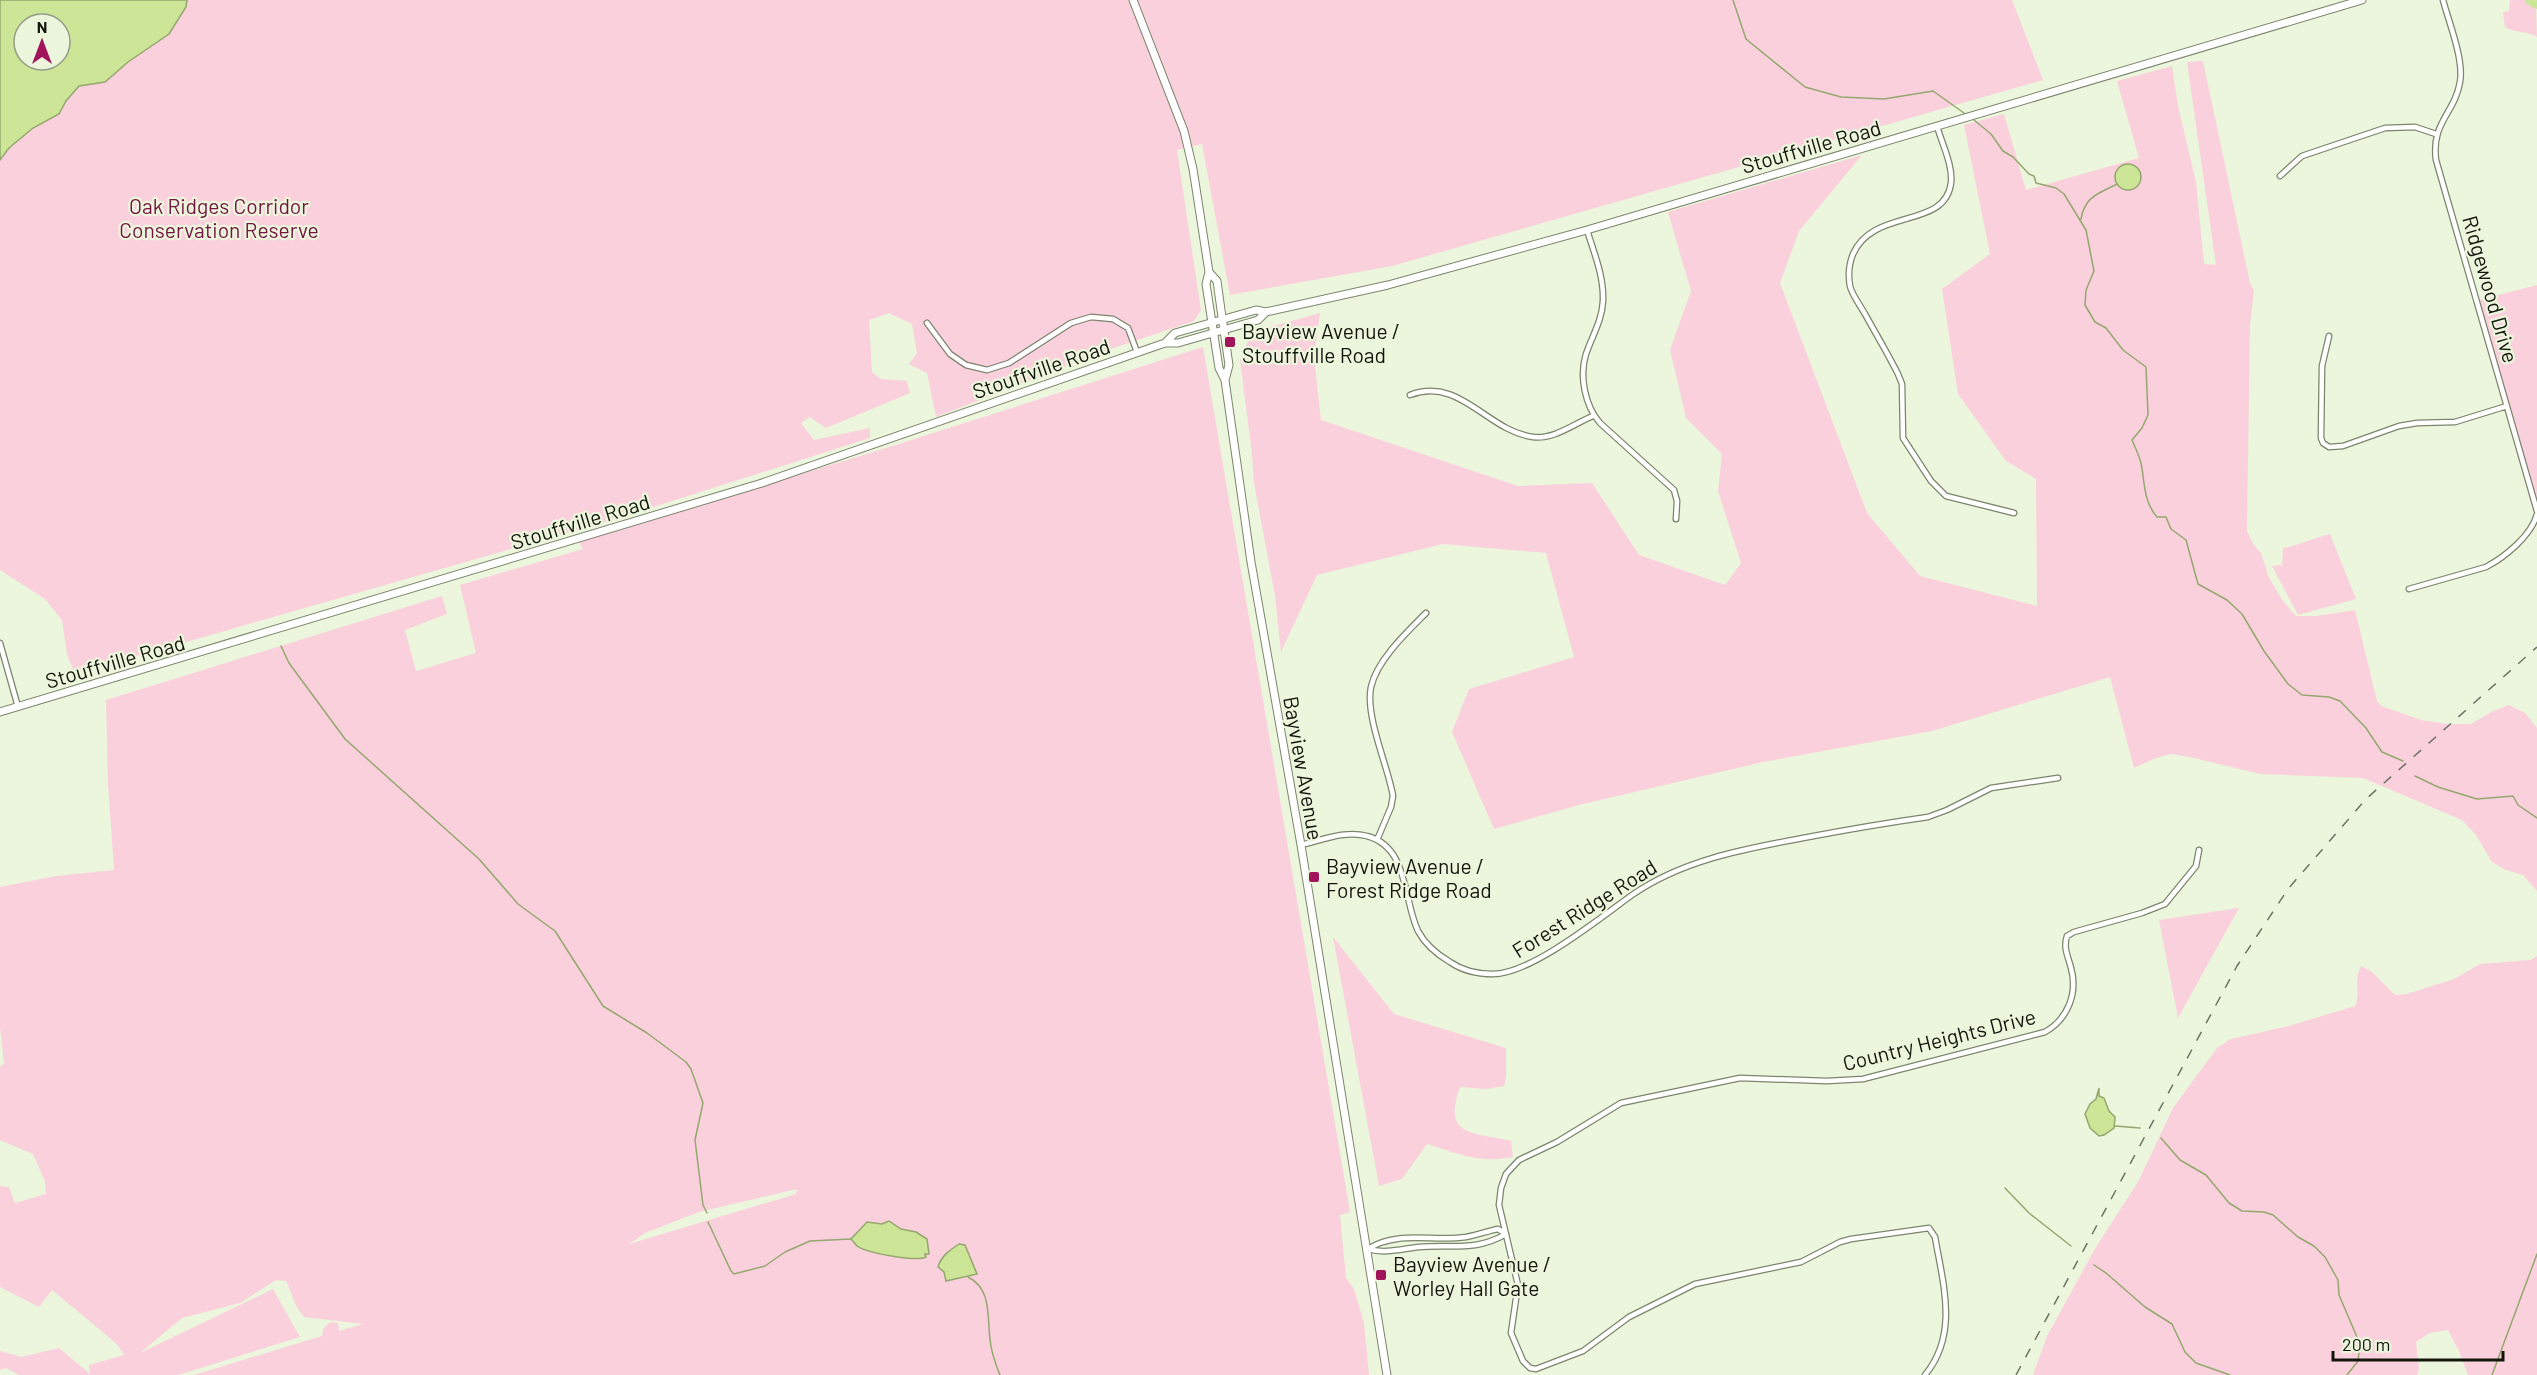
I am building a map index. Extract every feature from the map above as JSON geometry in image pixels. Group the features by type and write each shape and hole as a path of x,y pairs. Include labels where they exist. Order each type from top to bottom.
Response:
{"main road":[{"name":"Bayview Avenue","path":"1133,0 1184,131 1193,169 1209,272 1206,284 1219,368 1225,380 1251,562 1301,845 1388,1375"},
{"name":"Stouffville Road","path":"1165,343 1175,333 1256,310 1266,312 1388,285 1587,230 2361,0"},
{"name":"Bayview Avenue","path":"1209,272 1217,281 1223,319 1229,365 1225,380"},
{"name":"Stouffville Road","path":"0,712 762,483 1137,352 1258,320 1266,312"}],"street":[{"path":"2280,176 2302,156 2385,128 2406,126 2436,134 2456,97 2461,74 2443,0"},
{"path":"1937,126 1951,181 1944,201 1940,207 1931,211 1891,223 1866,235 1856,248 1850,263 1850,288 1902,384 1903,438 1922,469 1946,496 2014,513"},
{"name":"Ridgewood Drive","path":"2436,134 2436,160 2537,512"},
{"path":"1587,230 1600,273 1603,298 1602,313 1585,363 1584,386 1593,416 1674,490 1677,501 1676,519"},
{"path":"927,323 957,359 966,365 987,370 1009,363 1071,323 1092,317 1113,319 1128,328 1137,352"},
{"path":"2329,336 2322,366 2321,438 2323,443 2329,447 2343,446 2400,426 2455,422 2507,406"},
{"path":"1410,394 1423,390 1443,392 1458,397 1511,430 1533,437 1572,427 1593,416"},
{"path":"2409,589 2486,567 2495,562 2534,526 2537,512"},
{"path":"1301,845 1353,834 1377,840 1392,807 1393,796 1372,714 1371,687 1388,656 1426,613"},
{"path":"0,644 18,707"},
{"name":"Forest Ridge Road","path":"1377,840 1393,853 1404,879 1419,931 1436,953 1466,971 1505,974 1536,961 1633,894 1703,861 1748,848 1928,817 1991,789 2058,778"},
{"name":"Country Heights Drive","path":"1506,1234 1499,1205 1506,1174 1519,1160 1557,1142 1621,1103 1740,1078 1827,1081 1863,1079 2051,1029 2066,1011 2072,997 2074,980 2064,945 2067,936 2165,904 2196,866 2199,850"},
{"path":"1368,1249 1379,1242 1420,1236 1464,1237 1498,1229 1506,1234 1518,1285 1511,1333 1523,1361 1530,1368 1536,1369 1583,1351 1629,1317 1695,1284 1801,1262 1840,1242 1851,1239 1929,1228 1935,1237 1947,1306 1947,1323 1937,1357 1925,1375"},
{"path":"1368,1249 1380,1253 1421,1247 1466,1248 1506,1234"}],"green space":[{"name":"Oak Ridges Corridor Conservation Reserve","path":"0,0 2012,0 2043,80 1392,266 1230,295 1202,144 1177,150 1201,310 1194,321 1105,351 936,417 927,373 909,364 917,353 912,324 889,313 869,320 872,372 881,379 907,381 910,393 826,428 810,417 801,423 814,440 870,428 870,438 622,517 75,674 67,654 62,620 45,599 0,570"},
{"path":"2510,0 2531,0 2536,5 2537,37 2505,27 2503,12 2509,11"},
{"path":"2203,61 2250,283 2254,291 2250,324 2247,531 2261,553 2269,578 2283,601 2296,616 2316,616 2355,610 2377,701 2381,706 2421,720 2448,724 2471,724 2509,705 2525,713 2537,728 2537,891 2523,875 2506,870 2492,862 2476,835 2462,820 2363,778 2260,774 2171,754 2134,768 2110,677 1932,731 1763,762 1583,804 1494,829 1452,732 1469,689 1574,657 1546,553 1443,544 1317,575 1281,652 1275,596 1254,483 1240,360 1252,332 1320,313 1314,357 1321,420 1518,486 1592,483 1639,555 1725,585 1741,563 1718,491 1722,454 1686,418 1670,350 1691,291 1668,212 1862,155 1799,231 1780,283 1867,513 1920,576 2037,606 2036,479 2006,461 1958,394 1942,289 1990,254 1964,125 2004,114 2026,190 2139,158 2117,81 2172,66 2178,106 2196,182 2204,264 2216,265 2187,62"},
{"path":"2537,285 2537,512 2532,507 2475,301"},
{"path":"1203,347 1350,1212 1340,1215 1346,1278 1354,1289 1364,1323 1369,1375 194,1375 322,1336 323,1329 330,1322 338,1323 339,1331 363,1324 304,1317 295,1304 286,1281 276,1280 240,1303 182,1318 140,1353 273,1289 300,1337 178,1375 19,1375 6,1368 0,1370 0,1351 21,1357 59,1348 90,1374 89,1365 124,1355 117,1344 52,1290 39,1307 0,1287 0,1186 9,1187 15,1203 46,1194 45,1181 33,1154 0,1140 0,1067 4,1063 0,1028 0,887 56,876 114,870 108,784 106,700 442,596 447,614 405,630 416,671 476,653 460,585 583,549 579,542 886,448","holes":["797,1189 796,1194 629,1244 645,1233 699,1212"]},
{"path":"2330,534 2356,599 2298,615 2272,566 2282,567 2283,548"},
{"path":"2239,908 2178,1018 2159,920"},
{"path":"1333,937 1394,1014 1506,1048 1504,1086 1486,1089 1460,1087 1455,1103 1455,1115 1458,1124 1464,1129 1511,1141 1513,1157 1480,1159 1427,1144 1402,1179 1379,1186"},
{"path":"2537,956 2537,1375 2468,1375 2448,1330 2430,1333 2416,1342 2419,1369 2417,1375 2033,1375 2047,1336 2096,1247 2138,1182 2173,1108 2217,1048 2231,1039 2289,1026 2355,1006 2361,966 2372,972 2395,995 2407,994 2454,979 2480,964 2531,960"}],"shaded area":[{"path":"0,0 187,0 186,7 169,34 128,62 105,82 79,86 66,101 59,114 33,128 9,148 0,160"},
{"path":"2128,164 2137,168 2141,177 2137,186 2128,190 2119,186 2115,177 2119,168"},
{"path":"2099,1088 2099,1096 2104,1098 2109,1111 2115,1117 2114,1128 2099,1136 2090,1128 2085,1114 2090,1104 2096,1099"},
{"path":"889,1221 901,1229 916,1232 927,1239 929,1254 921,1258 903,1258 880,1254 862,1249 851,1239 867,1222 882,1224"},
{"path":"959,1244 965,1245 977,1274 946,1281 944,1272 938,1267 939,1263 949,1251"}],"waterway":[{"path":"1733,0 1746,39 1805,87 1841,97 1884,99 1933,91 1964,113"},
{"path":"2530,0 2537,4"},
{"path":"1974,120 1991,134 2003,151 2034,176 2036,183 2056,188 2064,194 2086,230 2094,271 2086,290 2085,305 2095,322 2106,328 2123,350 2146,367 2148,415 2142,428 2132,440 2141,463 2145,491 2152,511 2157,517 2166,517 2171,529 2186,540 2198,584 2227,600 2242,614 2264,651 2288,684 2302,695 2329,697 2340,701 2366,728 2382,752 2403,761"},
{"path":"2081,219 2089,200 2117,184"},
{"path":"281,646 289,663 345,739 479,859 518,904 555,931 603,1006 647,1033 686,1062 691,1069 703,1103 695,1140 703,1205 707,1213"},
{"path":"2415,776 2438,787 2477,799 2513,796 2518,805 2537,818"},
{"path":"2115,1126 2140,1128"},
{"path":"2161,1138 2180,1160 2206,1175 2229,1203 2242,1211 2264,1212 2273,1215 2325,1257 2338,1280 2339,1295 2360,1344 2358,1361 2347,1375"},
{"path":"2005,1188 2029,1213 2071,1246"},
{"path":"708,1222 734,1274 765,1266 785,1252 810,1241 851,1239"},
{"path":"2492,1375 2537,1254"},
{"path":"2094,1265 2145,1307 2172,1324 2185,1352 2196,1363 2230,1375"},
{"path":"968,1277 976,1282 985,1296 991,1348 1000,1375"}],"railway":[{"path":"2016,1375 2237,966 2288,889 2366,799 2537,647"}],"place":[{"name":"Bayview Avenue / Stouffville Road","path":"1230,342"},
{"name":"Bayview Avenue / Forest Ridge Road","path":"1314,877"},
{"name":"Bayview Avenue / Worley Hall Gate","path":"1381,1275"}]}
